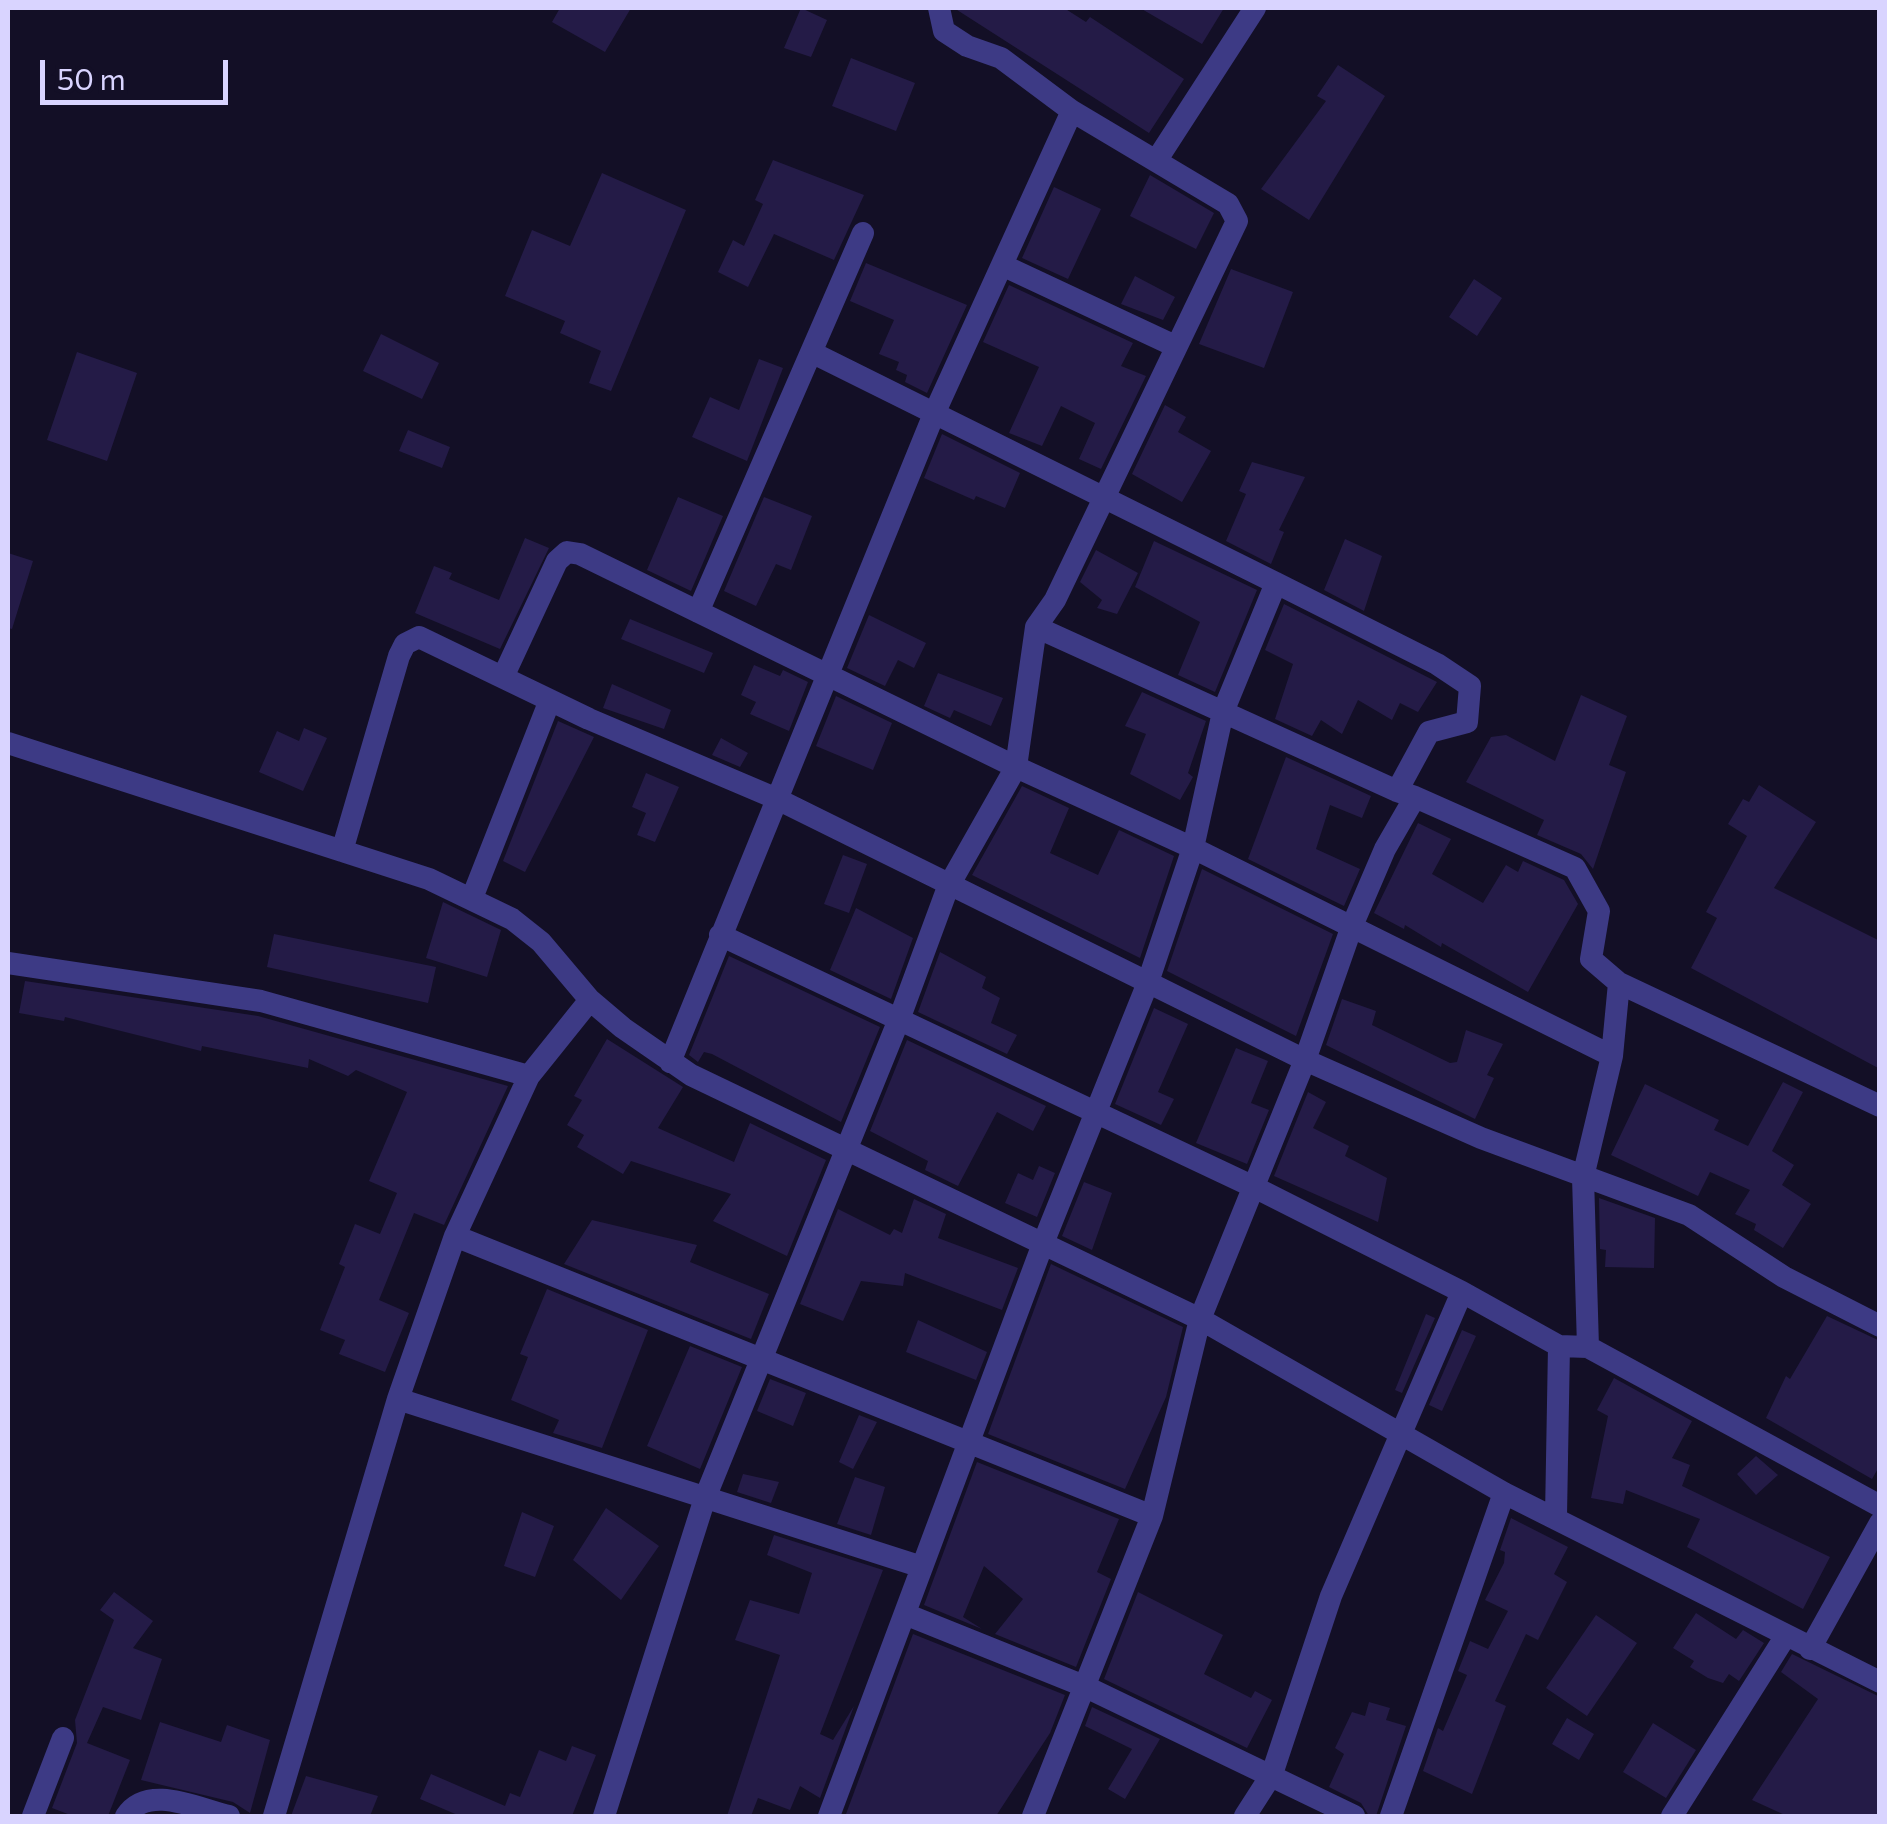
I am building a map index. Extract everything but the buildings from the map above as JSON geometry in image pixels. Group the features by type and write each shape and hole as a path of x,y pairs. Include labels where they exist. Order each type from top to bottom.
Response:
{"street":[{"path":"604,1816 705,1498 765,1358 948,887 1016,768 1036,627 1055,600 1102,494 1236,221 1228,204 1072,111 1002,58 967,46 944,32 940,8"},
{"path":"1156,161 1255,8"},
{"path":"670,1062 774,798 934,414 1072,111"},
{"path":"698,612 863,234"},
{"path":"1002,265 1174,346"},
{"path":"813,353 1438,664 1470,686 1466,722 1429,732 1352,926 1256,1188 1200,1319 1152,1516 1033,1816"},
{"path":"503,677 556,561 567,552 1016,768 1193,848 1612,1056"},
{"path":"829,1816 1044,1240 1146,984 1193,848 1223,712 1276,583"},
{"path":"1036,627 1575,868 1599,910 1592,960 1619,982 1880,1106"},
{"path":"342,851 405,644 420,637 550,700 774,798 1305,1060 1481,1138 1689,1215 1784,1277 1880,1326"},
{"path":"472,898 550,700"},
{"path":"8,742 342,851 472,898 541,942 590,1000 670,1062 846,1152 1044,1240 1200,1319 1504,1493 1880,1682"},
{"path":"720,935 1256,1188 1462,1292 1559,1346 1588,1347 1880,1506"},
{"path":"8,962 262,1001 529,1076"},
{"path":"1588,1347 1584,1177 1612,1056 1619,982"},
{"path":"274,1816 398,1400 455,1236 529,1076 590,1000"},
{"path":"455,1236 1152,1516"},
{"path":"1245,1816 1272,1774 1331,1596 1462,1292"},
{"path":"1556,1516 1559,1346"},
{"path":"398,1400 922,1566"},
{"path":"1391,1816 1504,1493"},
{"path":"1810,1649 1880,1523"},
{"path":"904,1614 1084,1686 1354,1816"},
{"path":"1672,1816 1785,1637"},
{"path":"33,1816 62,1738"},
{"path":"126,1816 134,1806 156,1798 229,1816"}]}
